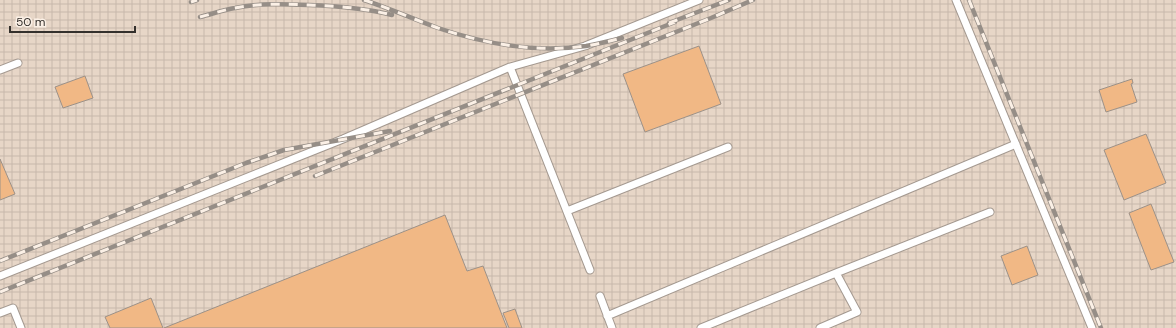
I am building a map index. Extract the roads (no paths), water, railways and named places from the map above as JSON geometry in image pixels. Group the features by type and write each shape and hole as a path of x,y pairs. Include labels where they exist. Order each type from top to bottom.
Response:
{"lane":[{"path":"0,276 342,138 510,67 585,46 699,0"},
{"path":"956,0 1092,328"},
{"path":"0,70 18,63"},
{"path":"510,67 590,270"},
{"path":"608,316 1016,144"},
{"path":"567,211 728,147"},
{"path":"701,328 836,272 990,212"},
{"path":"820,328 857,312 836,272"},
{"path":"600,296 612,328"},
{"path":"0,313 13,308 21,328"}],"railway":[{"path":"191,2 197,0"},
{"path":"364,0 456,34 511,46 530,48 568,48 622,38"},
{"path":"669,23 729,0"},
{"path":"315,176 753,0"},
{"path":"969,0 1101,328"},
{"path":"200,17 235,8 272,4 340,7 361,9 392,15"},
{"path":"0,292 675,22"},
{"path":"0,261 246,163 284,150 390,131"}]}
